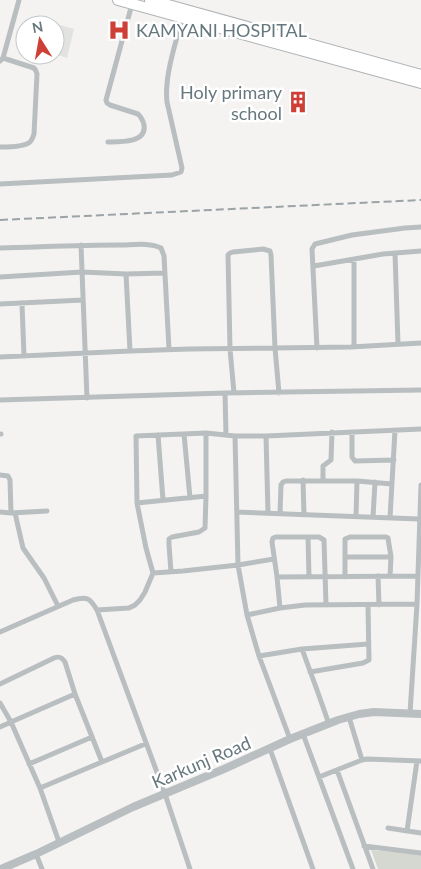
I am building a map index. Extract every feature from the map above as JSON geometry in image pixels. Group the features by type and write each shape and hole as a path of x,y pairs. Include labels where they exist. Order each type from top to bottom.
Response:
{"highway":[{"path":"118,0 421,83"},
{"path":"151,0 421,75"}],"street":[{"path":"0,147 29,144 34,134 36,71 34,68 1,59 19,0"},
{"path":"108,142 122,142 139,138 143,135 144,130 144,123 138,114 110,105 106,100 132,4"},
{"path":"0,184 172,175 182,172 166,92 167,80 183,17"},
{"path":"317,348 313,246 319,242 352,235 421,227"},
{"path":"0,248 144,244 158,246 163,251 169,349"},
{"path":"81,245 87,398"},
{"path":"234,393 230,349 228,255 233,252 264,249 270,251 271,255 279,393"},
{"path":"314,266 395,253 421,251"},
{"path":"395,253 398,344"},
{"path":"354,259 354,347"},
{"path":"0,277 82,272 165,273"},
{"path":"126,274 130,350"},
{"path":"0,304 83,300"},
{"path":"22,304 24,356"},
{"path":"0,357 130,350 317,348 421,343"},
{"path":"0,400 225,393 421,390"},
{"path":"225,393 226,435"},
{"path":"97,610 129,608 134,605 145,592 153,573 137,503 136,436 206,433 235,436 266,436 421,429"},
{"path":"390,518 395,430"},
{"path":"323,481 323,466 331,460 332,432"},
{"path":"352,432 352,457 355,461 394,460"},
{"path":"171,572 169,538 203,530 205,525 206,433"},
{"path":"184,434 190,498"},
{"path":"158,435 163,500"},
{"path":"235,436 238,565 247,614 258,656 290,739"},
{"path":"266,436 268,513"},
{"path":"0,475 6,475 10,480 13,513 23,548 44,578 58,606"},
{"path":"303,480 304,515"},
{"path":"280,514 281,485 286,481 357,481 392,484"},
{"path":"356,517 357,481"},
{"path":"373,517 375,482"},
{"path":"410,713 420,543 421,485"},
{"path":"137,503 206,496"},
{"path":"0,512 47,511"},
{"path":"238,512 419,519"},
{"path":"280,608 272,542 273,538 276,537 319,537 324,540 326,605"},
{"path":"308,537 309,577"},
{"path":"345,577 345,539 350,537 388,538 391,557 390,576"},
{"path":"345,557 391,557"},
{"path":"153,573 238,565 274,559"},
{"path":"378,576 379,605"},
{"path":"276,577 418,576"},
{"path":"0,632 58,606 82,598 88,598 92,602 97,610 165,794 190,869"},
{"path":"247,614 280,608 326,605 416,604"},
{"path":"310,672 367,662 369,656 368,605"},
{"path":"258,656 302,649 368,644"},
{"path":"302,649 329,724"},
{"path":"0,684 54,658 59,656 62,658 102,762"},
{"path":"0,727 76,694"},
{"path":"0,703 11,722 40,788 60,842"},
{"name":"Karkunj Road","path":"1,869 133,807 329,724 360,714 374,712 421,714"},
{"path":"349,717 362,760"},
{"path":"303,734 353,869"},
{"path":"29,764 92,737"},
{"path":"40,788 145,744"},
{"path":"270,749 313,869"},
{"path":"319,776 362,760 419,761 407,831"},
{"path":"337,770 373,869"},
{"path":"388,828 421,833"},
{"path":"364,846 421,853"},
{"path":"36,854 42,869"}],"shaded area":[{"path":"65,26 74,29 67,58 65,57"},
{"path":"371,850 421,854 421,869 378,869"}],"railway":[{"path":"0,220 421,200"}],"place":[{"name":"KAMYANI HOSPITAL","path":"119,30"},
{"name":"Holy primary school","path":"298,102"}]}
